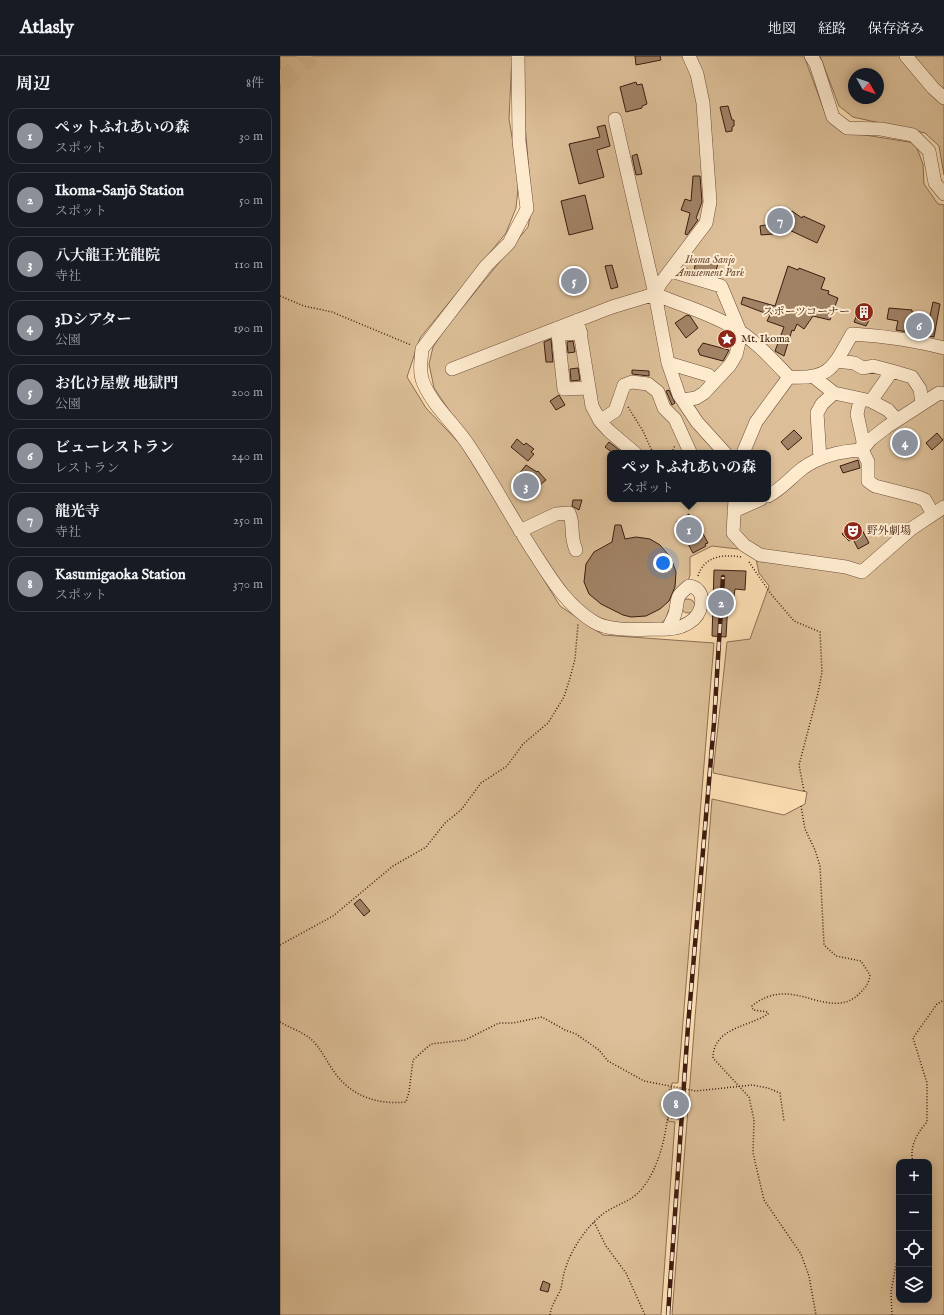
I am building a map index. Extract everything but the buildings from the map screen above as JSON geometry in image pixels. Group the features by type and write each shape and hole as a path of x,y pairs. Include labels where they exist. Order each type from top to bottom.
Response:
{"street":[{"path":"518,56 519,141 527,210 509,243 486,266 422,349 421,366 423,382 434,402 469,445 520,532 563,596 595,623 608,627 668,630 685,625 694,618 701,609 702,598 698,590 694,587 689,586 679,594 676,602 675,613 668,630"},
{"path":"589,388 564,389 558,334 655,294 660,284 706,223 710,202 703,103 698,74 689,56"},
{"path":"811,56 816,64 833,117 847,128 881,129 913,135 929,151 935,183 944,194"},
{"path":"906,56 933,88 944,98"},
{"path":"615,119 655,294 668,363 683,400 697,422 722,450"},
{"path":"671,271 721,286 741,334 736,355 715,381 704,393 696,398 683,400"},
{"path":"655,294 715,317 741,334 771,357 789,377 810,378 827,372 836,361 852,334 876,335 923,342 944,348"},
{"path":"452,369 579,326"},
{"path":"579,326 592,406 600,421 609,431 631,450"},
{"path":"836,361 854,363 863,368 873,366 912,377 920,389 922,403"},
{"path":"668,363 708,375 715,381"},
{"path":"748,502 735,505 733,533 744,545 760,555 846,567 862,572 911,529 939,510 918,496 875,486 868,481 868,462 862,450 863,441 857,414 865,401 892,371"},
{"path":"744,450 756,422 789,377"},
{"path":"814,377 834,393 865,401 888,410 898,420"},
{"path":"600,421 615,411 624,385 632,382 648,384 658,392 664,408 675,419 689,450"},
{"path":"820,459 816,413 822,404 834,393"},
{"path":"771,494 778,491 802,469 820,459 846,451 862,450 871,439 888,426 938,393 944,394"},
{"path":"520,532 556,514 569,513 573,521 571,532 576,550"}],"path":[{"path":"280,296 304,306 332,312 422,349"},
{"path":"628,406 643,431 652,450"},
{"path":"694,587 700,567 717,556 743,558"},
{"path":"747,558 760,580 794,621 820,632 822,672 800,765 804,791"},
{"path":"280,945 333,916 393,866 426,847 445,823 461,810 481,783 507,766 523,744 548,723 564,697 570,678 575,659 580,611"},
{"path":"801,806 805,829 815,850 820,866 824,945 836,956 861,961 870,975 869,983 855,999 842,1003 824,1004 786,994 768,997 752,1006 753,1010 768,1012 768,1014 736,1027 720,1039 713,1048 713,1058 749,1097 754,1120 753,1153 764,1200 801,1254 809,1276 816,1315"},
{"path":"912,1159 911,1154 918,1132 927,1122 927,1083 913,1038 936,1004 944,1000"},
{"path":"280,1022 312,1040 335,1074 350,1090 361,1097 370,1099 395,1103 406,1102 414,1060 431,1044 465,1040 499,1023 513,1023 542,1017 565,1030 576,1034 599,1050 608,1061 628,1073 644,1080 670,1087 696,1091 709,1088 741,1087 752,1085 768,1088 780,1093 784,1121"},
{"path":"550,1315 553,1302 560,1293 570,1255 594,1222 606,1212 636,1195 648,1180 655,1167 662,1145 670,1102 670,1087"},
{"path":"594,1222 606,1246 626,1273 645,1315"},
{"path":"892,1315 891,1292 896,1265"}],"green space":[{"path":"280,56 512,56 509,119 519,179 516,208 506,233 420,338 407,377 426,408 461,445 560,606 603,635 714,643 678,1083 672,1083 668,1121 675,1122 661,1315 280,1315"},
{"name":"Ikoma Sanjo Amusement Park","path":"523,56 804,56 827,118 840,131 915,143 923,164 924,184 938,204 944,205 944,1315 672,1315 712,799 784,815 805,804 807,792 713,773 727,642 750,639 769,586 759,573 756,559 746,550 712,546 690,557 690,575 687,584 677,589 665,620 657,626 612,622 594,616 563,591 512,504 434,388 429,364 433,347 445,329 528,227 532,207 522,89"},
{"path":"820,56 944,56 944,175 939,146 925,133 853,117 839,106"},
{"path":"688,599 693,601 695,606 693,611 688,613 683,611 681,606 683,601"}],"tunnel":[{"path":"280,83 312,56"}],"railway":[{"path":"668,1315 688,1026 714,723 723,577"}],"place":[{"name":"龍光寺","path":"780,221"},
{"name":"お化け屋敷 地獄門","path":"574,281"},
{"name":"スポーツコーナー","path":"864,312"},
{"name":"ビューレストラン","path":"919,326"},
{"name":"Mt. Ikoma","path":"727,339"},
{"name":"3Dシアター","path":"905,443"},
{"name":"八大龍王光龍院","path":"526,486"},
{"name":"ペットふれあいの森","path":"689,530"},
{"name":"野外劇場","path":"853,531"},
{"name":"Ikoma-Sanjō Station","path":"721,603"},
{"name":"Kasumigaoka Station","path":"676,1104"}]}
